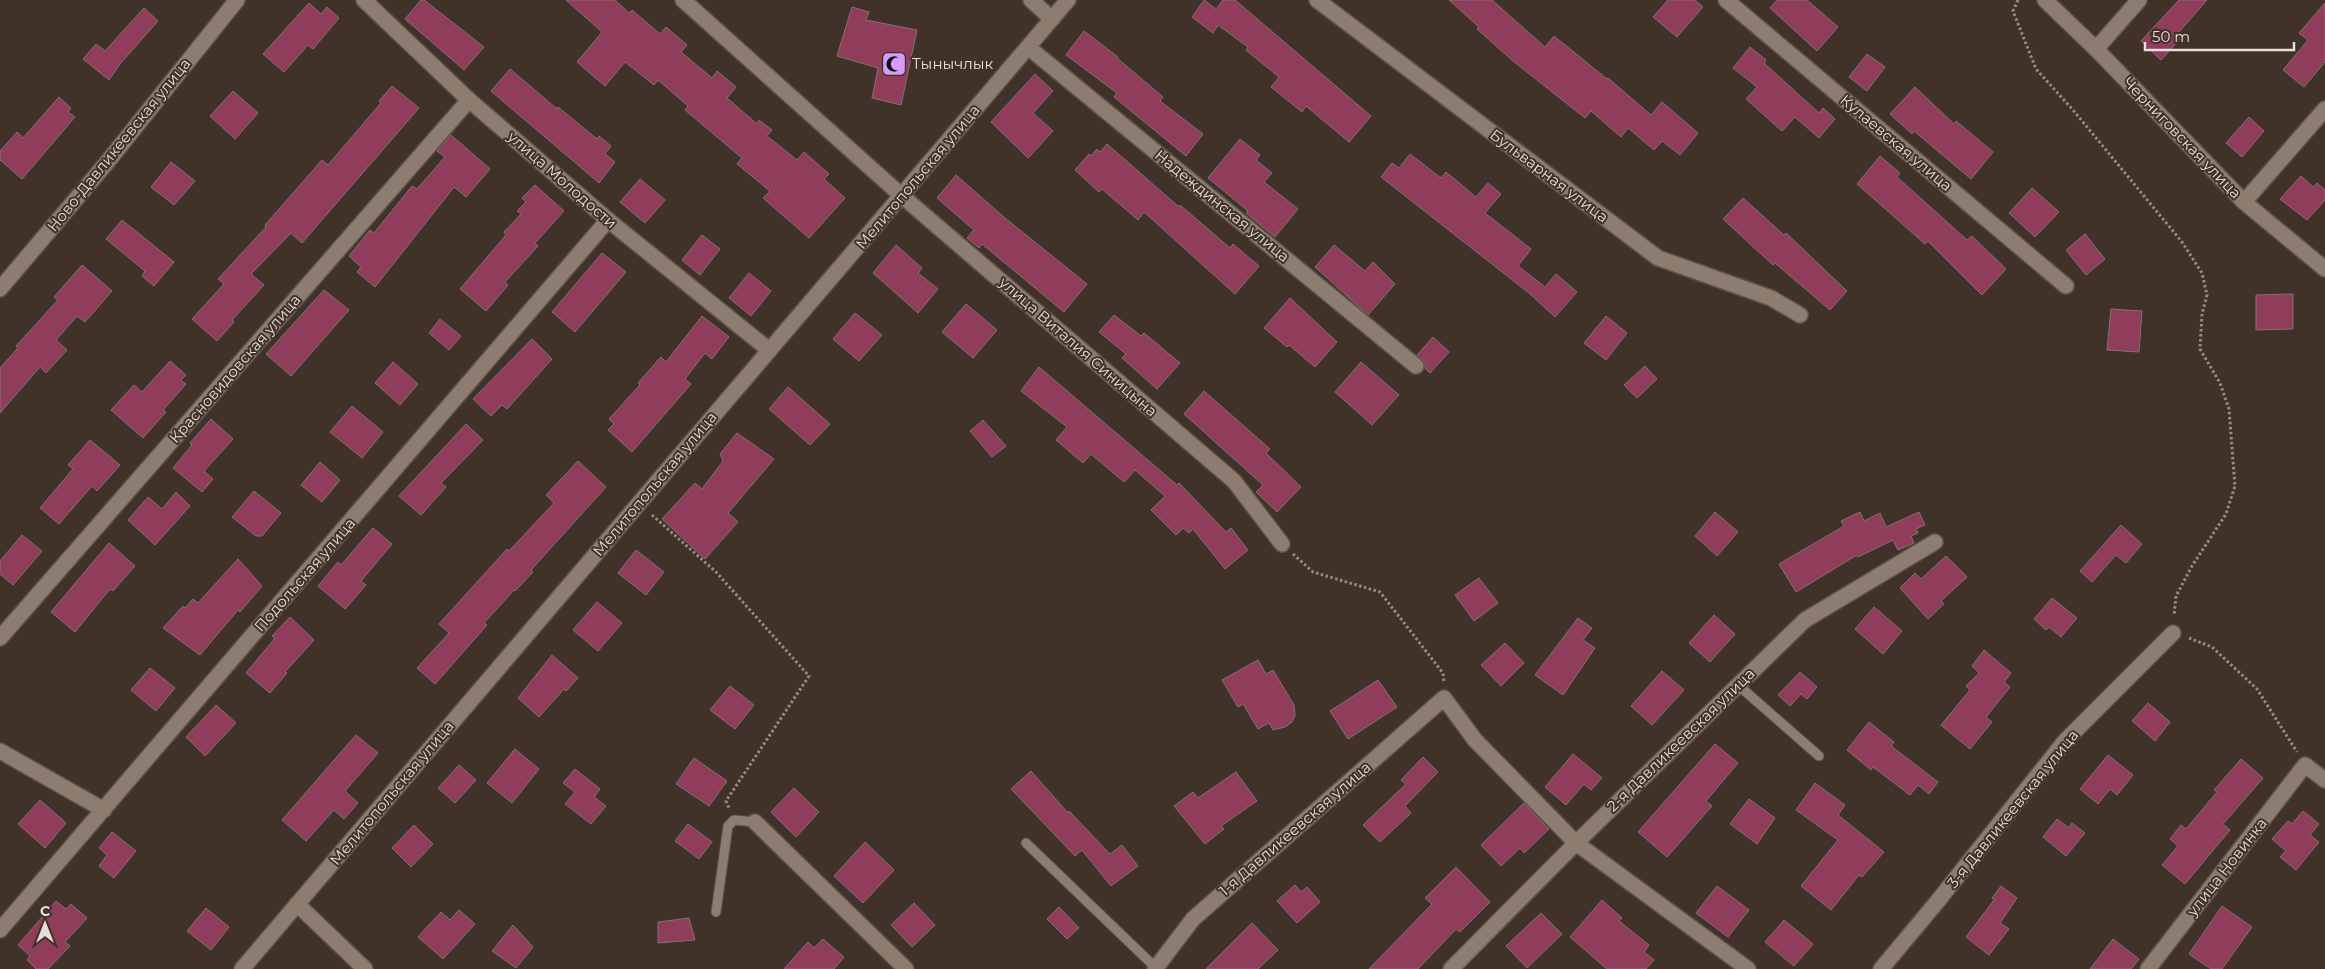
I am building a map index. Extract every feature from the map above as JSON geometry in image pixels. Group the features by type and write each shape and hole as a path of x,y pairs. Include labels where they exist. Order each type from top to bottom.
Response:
{"street":[{"name":"Ново-Давликеевская улица","path":"0,289 109,160 237,0"},
{"name":"улица Молодости","path":"364,0 469,100 608,220 769,350"},
{"name":"улица Виталия Синицына","path":"683,0 902,196 1234,481 1282,544"},
{"path":"1031,0 1052,19"},
{"name":"Мелитопольская улица","path":"242,969 1068,0"},
{"name":"Бульварная улица","path":"1317,0 1658,258 1771,298 1800,315"},
{"name":"Кулаевская улица","path":"1726,0 2066,286"},
{"name":"Черниговская улица","path":"2045,0 2096,49 2244,202 2325,269"},
{"path":"2096,49 2139,0"},
{"name":"Надеждинская улица","path":"1028,47 1416,366"},
{"name":"Красновидовская улица","path":"0,638 469,100"},
{"path":"2244,202 2325,108"},
{"name":"Подольская улица","path":"0,930 608,220"},
{"name":"2-я Давликеевская улица","path":"1451,969 1576,843 1805,620 1935,542"},
{"name":"3-я Давликеевская улица","path":"1881,969 1938,902 2065,741 2172,633"},
{"path":"1444,698 1475,740 1576,843 1748,969"},
{"name":"1-я Давликеевская улица","path":"1156,968 1193,919 1444,698"},
{"path":"0,751 104,810"},
{"path":"2305,765 2325,780"},
{"name":"улица Новинка","path":"2148,969 2305,765"},
{"path":"755,822 906,969"},
{"path":"297,904 366,969"}],"lane":[{"path":"1738,686 1819,756"},
{"path":"716,912 728,826 734,820 755,822"},
{"path":"1026,843 1156,968"}],"path":[{"path":"2018,0 2013,11 2036,68 2182,242 2202,273 2207,295 2202,314 2200,349 2220,383 2229,409 2235,486 2226,514 2192,566 2176,596 2172,633 2212,647 2257,689 2305,765"},
{"path":"638,504 716,572 809,676 726,801 734,820"},
{"path":"1282,544 1313,572 1380,592 1443,673 1444,698"}],"building":[{"path":"421,0 424,0 484,47 464,70 405,19"},
{"path":"566,0 615,0 629,13 632,10 660,34 666,27 687,45 681,52 712,78 717,71 736,87 727,98 757,124 759,120 772,130 767,136 797,160 804,152 829,174 824,179 845,198 809,238 763,198 770,191 737,164 742,158 685,110 688,106 658,80 654,85 625,62 605,86 577,62 602,32"},
{"path":"1204,0 1216,9 1223,0 1235,0 1371,116 1349,142 1306,106 1302,112 1271,87 1279,77 1246,50 1248,47 1218,25 1213,33 1192,17"},
{"path":"1449,0 1492,0 1545,47 1554,36 1608,78 1651,115 1662,102 1698,133 1680,155 1662,141 1654,150 1628,128 1621,137 1591,111 1585,118 1513,61 1477,29 1479,27"},
{"path":"1668,0 1695,0 1703,7 1677,37 1653,17"},
{"path":"1777,0 1807,0 1838,27 1817,51 1770,8"},
{"path":"2179,0 2207,0 2179,32 2183,36 2161,60 2141,41"},
{"path":"309,3 321,14 327,7 339,18 313,49 308,45 284,72 263,54"},
{"path":"2325,3 2325,62 2304,87 2283,70 2308,40 2299,33"},
{"path":"852,7 869,12 866,20 917,30 901,105 872,98 878,68 837,56"},
{"path":"144,8 158,21 120,64 109,80 83,59 96,44 105,51"},
{"path":"1084,31 1118,57 1163,97 1160,101 1203,134 1186,156 1114,97 1117,93 1066,55"},
{"path":"1750,47 1766,60 1764,63 1819,113 1823,108 1835,119 1819,138 1795,117 1782,131 1746,99 1757,87 1733,68"},
{"path":"1867,54 1885,67 1867,91 1849,77"},
{"path":"510,69 557,109 558,107 597,139 599,136 611,146 605,154 615,162 599,183 491,91"},
{"path":"1035,74 1053,91 1033,113 1053,131 1028,158 991,122"},
{"path":"392,86 419,108 302,243 291,233 251,274 264,285 232,320 234,322 217,341 192,319 224,284 218,279 266,227 265,225 322,160 328,165 381,103 379,101"},
{"path":"1915,87 1954,124 1956,121 1993,152 1971,179 1914,131 1912,134 1890,114"},
{"path":"233,91 258,113 235,139 210,116"},
{"path":"59,97 71,108 68,112 75,117 22,179 0,160 0,151 17,132 23,138"},
{"path":"2249,117 2264,131 2242,157 2226,143"},
{"path":"451,135 490,169 466,197 454,187 375,287 357,272 361,267 349,256 370,230 374,233 412,186 417,189 445,157 437,151"},
{"path":"1240,139 1260,155 1256,160 1272,173 1264,182 1298,209 1275,237 1246,213 1248,211 1208,178"},
{"path":"1107,144 1179,207 1180,205 1230,248 1233,244 1259,266 1235,294 1144,212 1138,220 1102,189 1099,192 1075,170 1089,154 1091,156 1097,149 1100,152"},
{"path":"1410,154 1441,178 1446,172 1476,197 1488,183 1501,194 1485,213 1531,249 1518,266 1545,287 1556,274 1577,292 1555,317 1529,293 1381,177 1392,163 1399,168"},
{"path":"1880,156 1900,173 1897,177 1967,240 1972,236 2006,269 1982,295 1928,241 1925,244 1857,184"},
{"path":"171,162 195,181 174,205 151,187"},
{"path":"956,175 1005,218 1087,284 1064,312 982,244 979,248 967,238 974,230 937,198"},
{"path":"2301,176 2313,187 2317,183 2325,190 2325,200 2307,220 2280,199"},
{"path":"640,179 665,200 645,223 620,202"},
{"path":"535,185 564,211 535,243 538,246 505,282 508,285 486,311 460,289 506,235 504,232 521,214 517,211 526,202 522,198"},
{"path":"2032,188 2059,212 2035,237 2009,213"},
{"path":"1743,198 1784,235 1786,233 1847,291 1830,310 1775,263 1773,265 1723,219"},
{"path":"122,220 174,262 154,286 142,276 145,271 106,239"},
{"path":"2085,234 2105,259 2086,275 2066,250"},
{"path":"702,235 720,249 700,275 682,260"},
{"path":"896,245 922,268 918,273 938,289 918,313 873,273"},
{"path":"1334,245 1365,271 1373,262 1395,284 1368,315 1315,267"},
{"path":"602,253 626,272 575,332 552,312"},
{"path":"82,265 112,291 85,322 77,316 56,340 67,350 46,373 40,367 0,413 0,368 18,348 16,346 58,300 54,297"},
{"path":"749,273 771,291 751,316 729,298"},
{"path":"324,290 349,310 291,376 266,354"},
{"path":"2293,294 2293,329 2256,330 2256,295"},
{"path":"1290,298 1337,342 1315,367 1289,345 1287,347 1264,328"},
{"path":"966,304 997,330 973,358 942,332"},
{"path":"2111,309 2142,311 2139,352 2107,350"},
{"path":"855,313 882,335 859,361 833,339"},
{"path":"1114,315 1141,336 1144,333 1180,363 1157,389 1122,358 1126,354 1099,332"},
{"path":"702,316 729,337 712,359 705,353 685,379 691,384 632,452 608,430 614,424 609,419 640,385 638,383 661,357 666,362"},
{"path":"1606,316 1627,333 1606,360 1584,343"},
{"path":"440,319 461,336 449,350 429,333"},
{"path":"1433,337 1449,352 1430,373 1425,368 1425,362 1417,355"},
{"path":"532,339 552,359 507,409 502,405 491,416 473,399"},
{"path":"170,361 186,375 181,380 186,384 163,410 166,412 143,438 111,410 134,385 142,392"},
{"path":"393,362 418,384 400,405 375,383"},
{"path":"1361,362 1399,395 1372,425 1335,392"},
{"path":"1645,366 1657,379 1637,398 1624,385"},
{"path":"1039,367 1177,485 1179,483 1226,532 1231,528 1248,550 1225,569 1193,529 1189,533 1183,528 1176,535 1151,510 1165,496 1135,470 1124,482 1091,454 1083,463 1056,440 1067,427 1021,391"},
{"path":"788,387 830,424 810,445 769,409"},
{"path":"1204,391 1270,449 1266,453 1301,487 1277,512 1256,492 1263,485 1184,414"},
{"path":"352,406 383,432 362,458 330,432"},
{"path":"211,419 233,439 204,471 213,479 202,492 173,468 192,445 190,443"},
{"path":"983,420 1006,446 992,457 970,431"},
{"path":"466,424 483,440 441,483 446,487 421,515 399,496"},
{"path":"737,433 774,459 728,513 738,522 705,559 662,519 695,483 702,489 723,461 720,454"},
{"path":"90,440 120,465 97,491 92,486 59,524 40,508 73,469 68,465"},
{"path":"578,461 606,487 531,570 533,572 484,623 487,625 435,684 417,668 449,633 439,624 507,549 509,551 554,503 546,495"},
{"path":"320,462 340,480 322,502 301,485"},
{"path":"254,491 281,513 262,536 256,536 232,517"},
{"path":"176,492 190,506 155,545 128,520 148,497 162,509"},
{"path":"1715,512 1738,532 1717,556 1695,536"},
{"path":"1860,512 1864,521 1880,513 1886,527 1919,512 1925,525 1916,529 1918,533 1911,536 1914,543 1898,550 1893,540 1858,557 1857,555 1796,592 1779,564 1844,526 1841,521"},
{"path":"2121,525 2142,544 2126,563 2116,555 2092,582 2080,571"},
{"path":"373,528 392,544 361,581 366,585 345,609 318,586 338,562 341,565"},
{"path":"22,535 42,551 13,585 0,574 0,561"},
{"path":"109,543 135,566 113,591 110,589 75,632 51,612"},
{"path":"636,550 664,572 646,595 618,573"},
{"path":"1946,556 1967,577 1941,601 1944,604 1928,619 1900,588 1915,573 1921,579"},
{"path":"238,559 262,586 240,612 238,610 200,655 163,628 183,606 185,608 193,599 198,603"},
{"path":"1479,578 1498,603 1474,621 1455,595"},
{"path":"2052,598 2077,618 2061,637 2049,627 2046,630 2034,619"},
{"path":"597,602 622,623 598,651 573,630"},
{"path":"1874,607 1902,631 1883,654 1855,629"},
{"path":"1714,615 1735,634 1710,662 1689,643"},
{"path":"290,617 314,640 285,672 287,673 270,693 246,673 275,638 272,636"},
{"path":"1578,618 1592,628 1583,640 1595,648 1563,695 1535,675"},
{"path":"1505,643 1524,663 1501,686 1481,665"},
{"path":"1984,650 2011,673 2004,682 2010,687 1986,717 1992,722 1970,749 1941,725 1970,690 1966,686 1979,673 1972,666"},
{"path":"552,655 578,678 566,691 564,689 539,717 518,698"},
{"path":"1258,660 1266,674 1273,670 1294,705 1295,715 1292,722 1285,727 1273,730 1269,723 1258,729 1243,704 1238,707 1222,680"},
{"path":"150,668 175,688 156,711 131,690"},
{"path":"1662,671 1684,690 1652,725 1631,706"},
{"path":"1800,672 1817,687 1807,699 1801,694 1790,706 1778,695"},
{"path":"1378,680 1397,707 1348,739 1330,711"},
{"path":"730,686 754,705 735,729 710,710"},
{"path":"2148,703 2170,722 2155,741 2132,721"},
{"path":"216,705 236,723 205,756 186,737"},
{"path":"1869,722 1894,742 1891,746 1938,782 1929,794 1918,785 1910,795 1873,767 1871,770 1847,750"},
{"path":"356,735 378,753 345,791 358,803 344,819 334,810 306,841 282,820"},
{"path":"1715,744 1738,763 1706,801 1712,806 1667,857 1638,832"},
{"path":"515,749 539,769 512,803 487,783"},
{"path":"1573,754 1602,778 1591,790 1584,784 1566,805 1545,787"},
{"path":"2108,755 2133,775 2117,795 2110,789 2098,804 2080,789"},
{"path":"1423,757 1438,772 1405,806 1411,813 1380,842 1363,825 1406,784 1401,780"},
{"path":"694,758 727,781 709,806 676,784"},
{"path":"2241,759 2263,778 2223,824 2230,830 2185,884 2162,865 2178,846 2170,839 2181,825 2186,829 2217,792 2214,790"},
{"path":"459,765 476,780 455,803 438,788"},
{"path":"575,769 600,789 594,797 606,806 591,824 565,804 575,792 563,783"},
{"path":"1031,771 1068,813 1069,811 1110,854 1122,845 1138,866 1111,886 1082,850 1075,856 1011,789"},
{"path":"1236,772 1257,801 1221,826 1224,829 1205,844 1174,806 1193,792 1198,798"},
{"path":"1815,783 1845,805 1838,815 1884,852 1862,877 1859,875 1831,910 1801,886 1838,840 1796,810"},
{"path":"794,788 819,812 796,837 771,812"},
{"path":"1749,799 1775,818 1757,844 1730,824"},
{"path":"40,800 66,823 45,848 18,824"},
{"path":"1524,803 1549,829 1524,853 1520,848 1501,866 1481,845"},
{"path":"2303,811 2319,824 2310,835 2319,842 2296,870 2280,857 2286,851 2272,839 2288,821 2292,824"},
{"path":"2057,819 2069,828 2072,823 2085,833 2066,856 2043,837"},
{"path":"688,824 712,842 699,859 675,841"},
{"path":"414,825 433,844 411,867 392,848"},
{"path":"112,832 136,851 114,878 99,866 107,855 99,848"},
{"path":"865,842 894,870 863,903 834,876"},
{"path":"1456,867 1490,902 1460,932 1456,929 1418,969 1369,969 1432,904 1425,898"},
{"path":"1295,885 1301,892 1307,887 1320,902 1297,923 1277,901"},
{"path":"1717,886 1749,910 1728,937 1696,913"},
{"path":"2001,886 2017,898 2000,923 2009,929 1989,955 1966,937 1994,900 1992,898"},
{"path":"1602,900 1622,918 1619,921 1649,945 1644,952 1654,960 1646,969 1607,969 1570,937"},
{"path":"56,901 66,909 71,904 87,918 65,942 70,946 48,969 36,969 27,960 30,956 18,945"},
{"path":"914,903 935,925 912,947 891,925"},
{"path":"2222,906 2252,927 2222,969 2211,969 2189,954"},
{"path":"1059,907 1079,928 1067,939 1047,919"},
{"path":"206,908 229,927 211,950 187,931"},
{"path":"459,910 475,924 443,959 418,937 441,912 450,920"},
{"path":"1541,913 1562,934 1527,968 1506,946"},
{"path":"689,918 695,940 658,943 658,922"},
{"path":"1784,920 1813,944 1794,966 1765,942"},
{"path":"1252,923 1278,950 1258,969 1206,969"},
{"path":"513,925 533,947 516,968 492,951"},
{"path":"823,939 844,957 834,969 784,969 808,942 814,948"},
{"path":"2113,939 2139,959 2131,969 2090,969"}],"place":[{"name":"Тынычлык","path":"894,64"}]}
